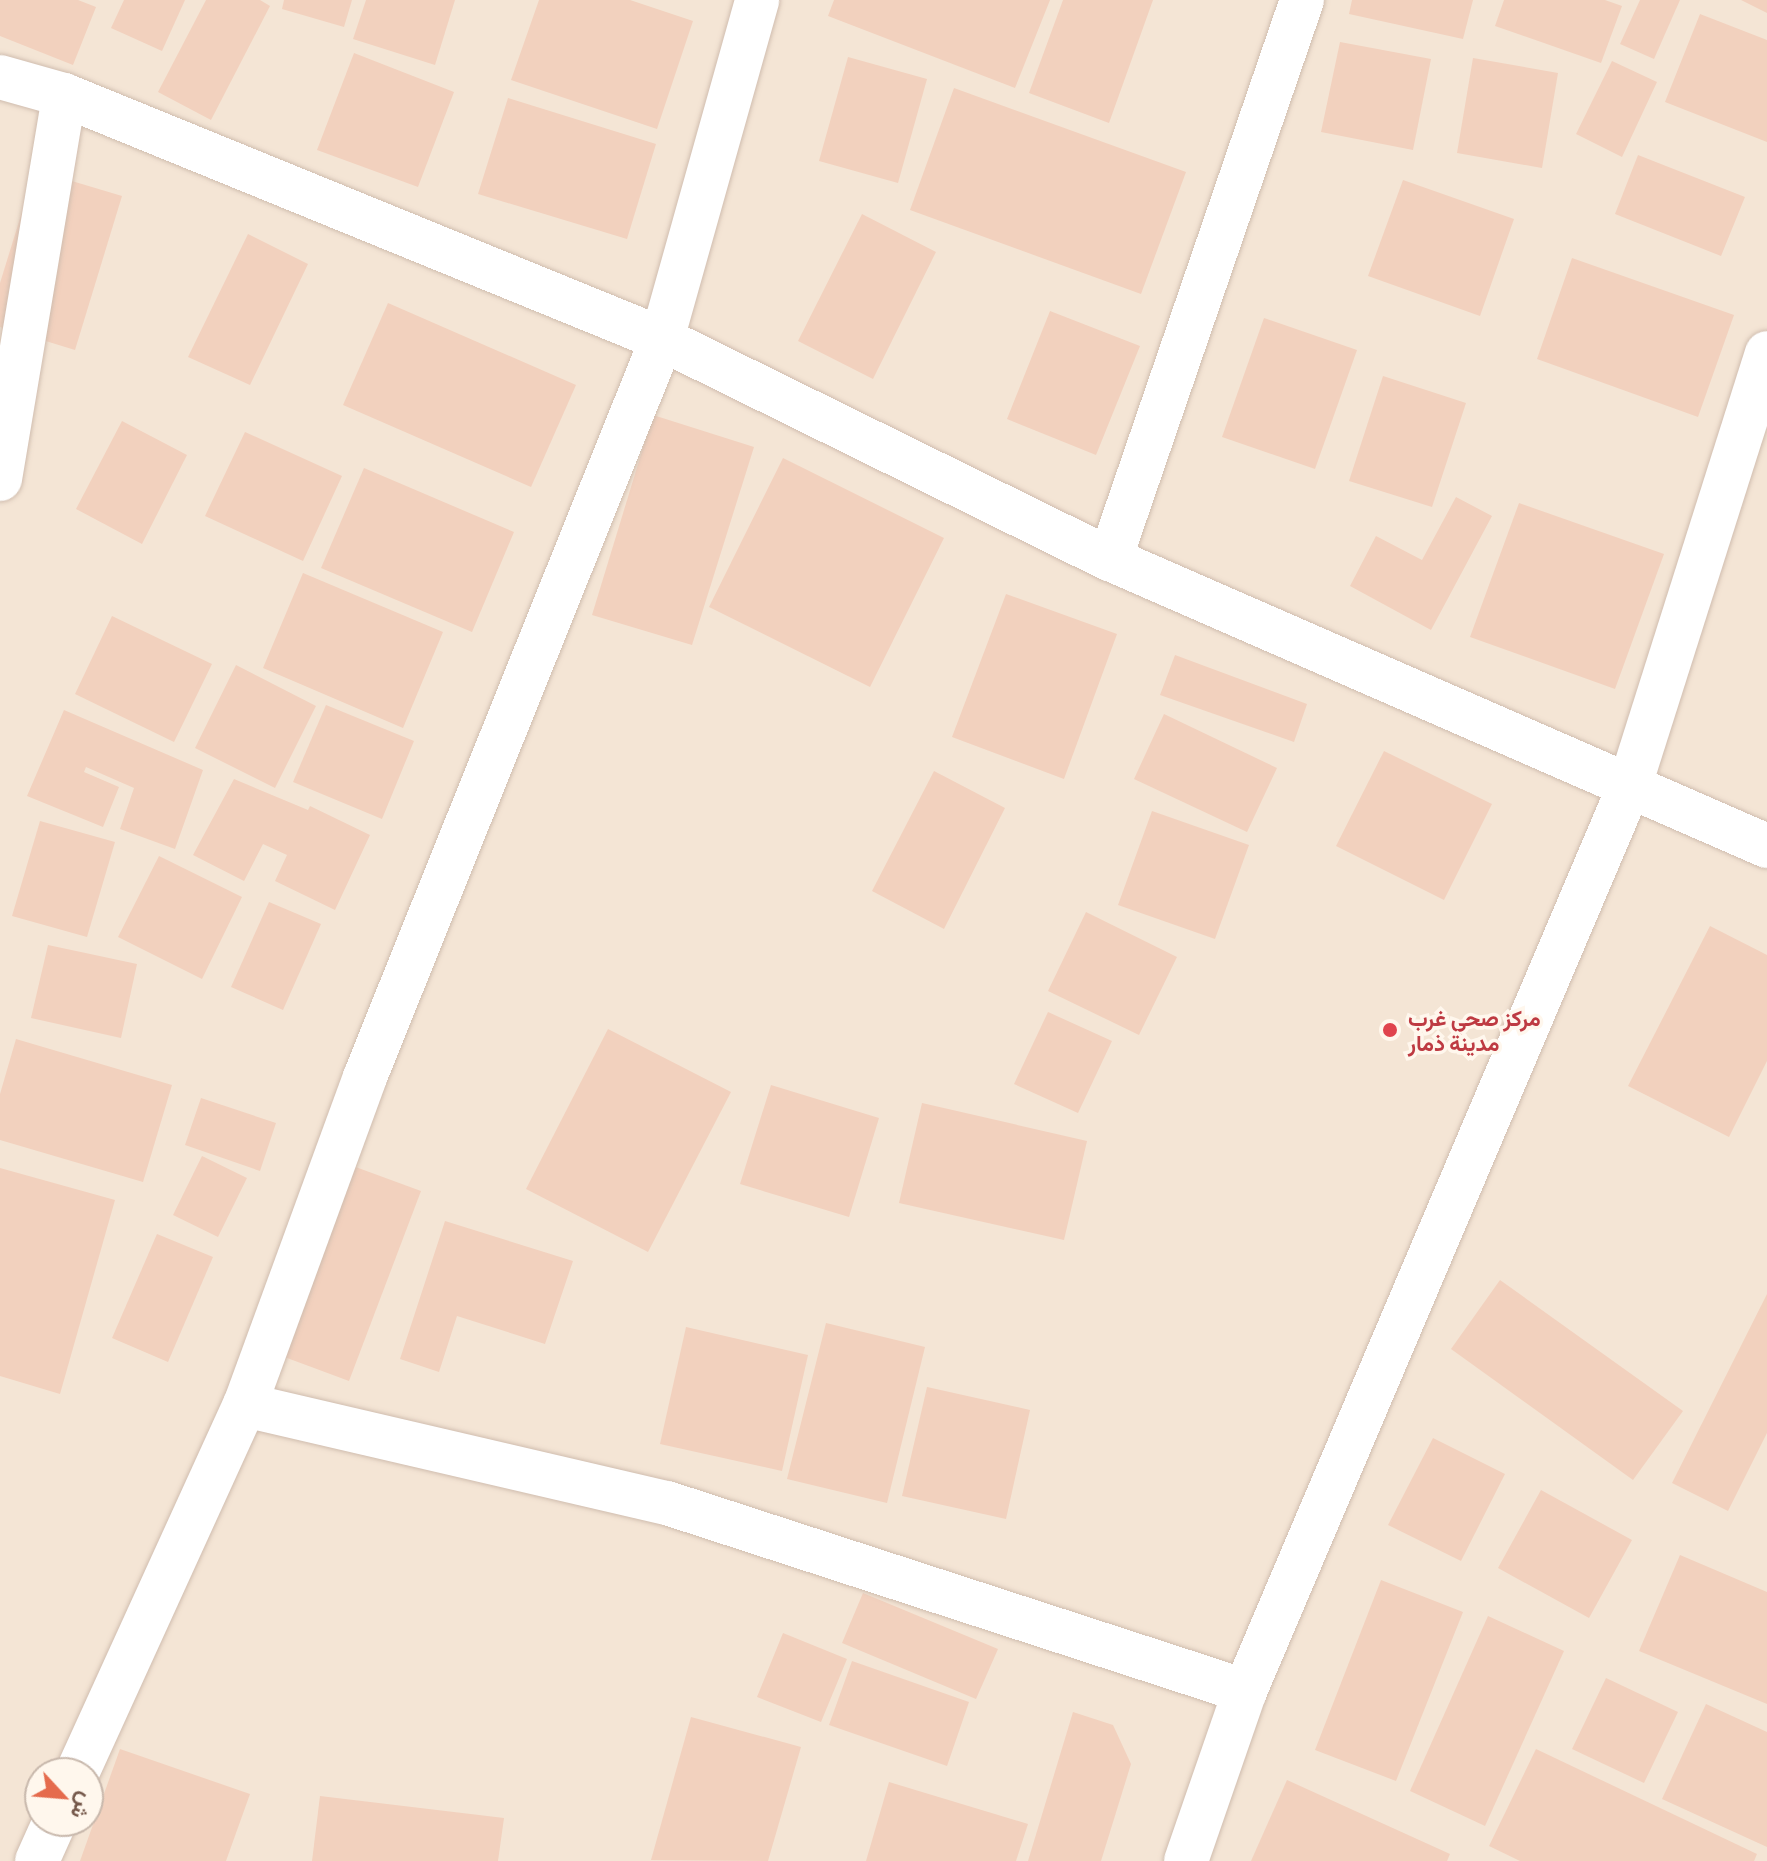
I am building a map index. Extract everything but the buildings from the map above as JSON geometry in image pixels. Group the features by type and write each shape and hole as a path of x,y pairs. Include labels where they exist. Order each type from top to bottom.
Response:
{"street":[{"path":"84,1757 245,1405 365,1077 662,339 757,0"},
{"path":"1110,559 1302,0"},
{"path":"0,77 64,95 662,339 1110,559 1767,846"},
{"path":"0,479 64,95"},
{"path":"1186,1861 1245,1691 1630,785 1767,353"},
{"path":"245,1405 667,1503 1245,1691"},
{"path":"37,1861 48,1837"}],"shaded area":[{"path":"0,0 1767,0 1767,1861 0,1861"}],"place":[{"name":"مركز صحي غرب مدينة ذمار","path":"1390,1030"}]}
